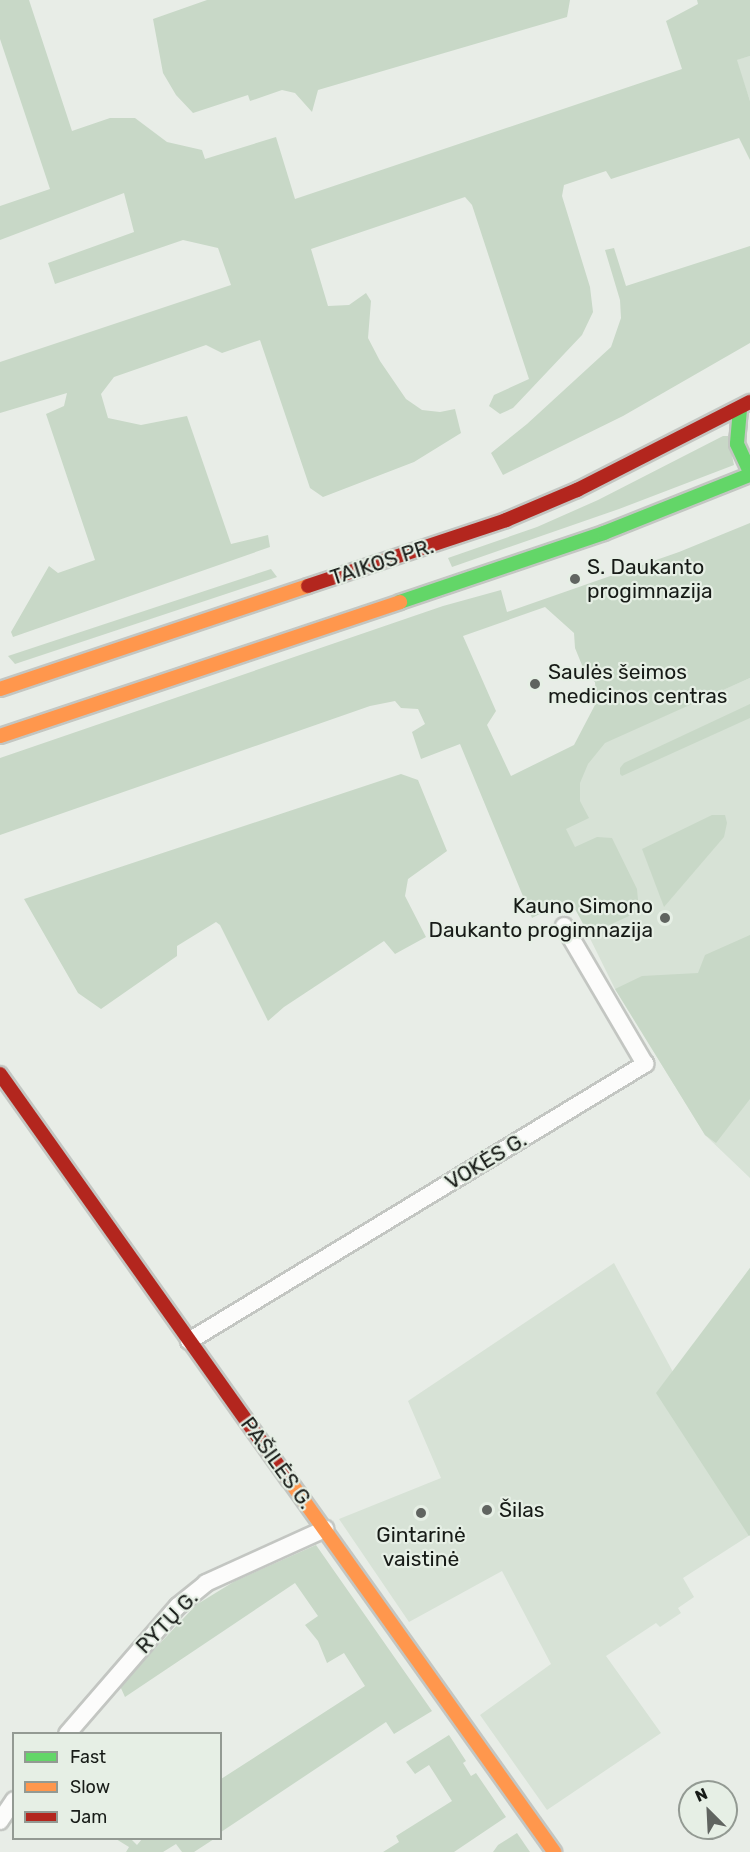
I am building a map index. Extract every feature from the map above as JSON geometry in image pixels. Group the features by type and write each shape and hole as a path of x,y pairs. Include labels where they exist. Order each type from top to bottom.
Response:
{"main road":[{"path":"745,406 737,444 750,474"},
{"name":"TAIKOS PR.","path":"0,689 506,520 577,490 745,406"},
{"name":"TAIKOS PR.","path":"0,736 593,537 750,474"},
{"name":"PAŠILĖS G.","path":"0,1074 554,1852"}],"street":[{"name":"VOKĖS G.","path":"189,1341 645,1064 564,926"},
{"name":"RYTŲ G.","path":"70,1732 178,1606 206,1584 325,1530"},
{"path":"0,1821 12,1803"}],"shaded area":[{"path":"750,56 750,101 736,60"},
{"name":"Kauno Simono Daukanto progimnazija","path":"750,678 750,1178 705,1135 615,989 572,902 557,905 505,786"},
{"path":"614,1263 673,1372 750,1268 750,1535 683,1578 694,1597 678,1608 681,1613 660,1627 656,1623 606,1656 661,1733 547,1810 480,1715 551,1664 502,1571 409,1622 339,1519 441,1478 408,1401"}],"green space":[{"path":"0,0 29,0 72,131 110,118 135,118 167,142 202,150 205,159 276,137 295,199 682,69 666,21 698,4 697,0 750,0 750,56 737,60 750,101 750,160 739,138 611,179 606,171 564,185 562,196 590,287 593,312 582,335 513,408 500,414 489,406 494,395 529,379 472,205 465,197 311,249 328,306 349,305 366,293 371,301 368,338 380,361 406,399 422,410 440,412 455,409 461,433 414,462 323,497 310,488 260,340 222,353 206,345 114,377 101,394 108,418 141,425 187,416 231,544 268,535 270,547 13,637 11,632 49,566 58,573 95,560 46,414 64,406 67,393 0,413 0,362 231,285 218,248 183,240 55,284 48,263 134,232 124,193 0,240 0,206 50,189 0,39"},
{"path":"207,0 570,0 567,17 318,90 312,112 295,93 282,90 250,101 248,95 193,113 176,95 163,73 153,19"},
{"path":"750,246 750,343 623,416 503,475 491,453 527,424 611,347 621,318 620,300 605,250 614,248 626,286"},
{"path":"723,436 728,436 734,465 619,509 452,567 448,558 537,527 598,500"},
{"path":"750,523 750,678 605,743 588,764 580,783 580,801 589,818 566,829 575,847 597,837 612,838 637,889 638,900 629,916 594,932 588,932 571,902 557,905 532,918 460,744 421,759 412,732 425,724 418,709 401,708 395,701 370,706 0,835 0,758 443,606 501,590 507,612 679,552","holes":["545,607 574,633 575,648 586,675 595,682 596,703 574,745 511,776 487,725 496,711 463,636"]},
{"path":"271,569 277,577 15,664 8,656"},
{"path":"750,704 750,718 622,776 620,774 620,768 624,763"},
{"path":"401,774 418,780 447,851 408,879 405,896 426,937 395,954 384,941 284,1007 268,1021 220,925 216,922 177,946 177,956 101,1009 78,993 24,899"},
{"path":"712,815 725,815 727,823 724,837 664,907 642,849"},
{"path":"750,935 750,1099 716,1143 705,1135 615,989 642,976 698,973 705,955"},
{"path":"750,1268 750,1535 749,1536 656,1393"},
{"path":"316,1545 432,1711 394,1734 386,1722 222,1831 222,1778 365,1686 344,1653 327,1663 318,1641 305,1625 318,1616 295,1583 125,1697 120,1686 196,1605 235,1581"},
{"path":"449,1735 466,1761 463,1763 471,1776 476,1773 506,1817 454,1852 383,1852 399,1842 396,1836 452,1801 429,1765 415,1774 406,1762"},
{"path":"517,1833 530,1852 493,1852 498,1845"},
{"path":"118,1840 132,1840 137,1845 141,1840 212,1840 194,1852 182,1852 176,1844 163,1852 126,1852 129,1847"}],"traffic: fast":[{"path":"740,409 737,444 750,472"},
{"path":"400,602 604,533 750,475"}],"traffic: slow":[{"path":"0,689 308,586"},
{"path":"0,736 400,602"},
{"path":"289,1480 554,1852"}],"traffic: jam":[{"path":"308,586 506,520 577,490 750,402"},
{"path":"0,1074 289,1480"}],"place":[{"name":"S. Daukanto progimnazija","path":"575,579"},
{"name":"Saulės šeimos medicinos centras","path":"535,684"},
{"name":"Kauno Simono Daukanto progimnazija","path":"665,918"},
{"name":"Šilas","path":"487,1510"},
{"name":"Gintarinė vaistinė","path":"421,1513"}]}
